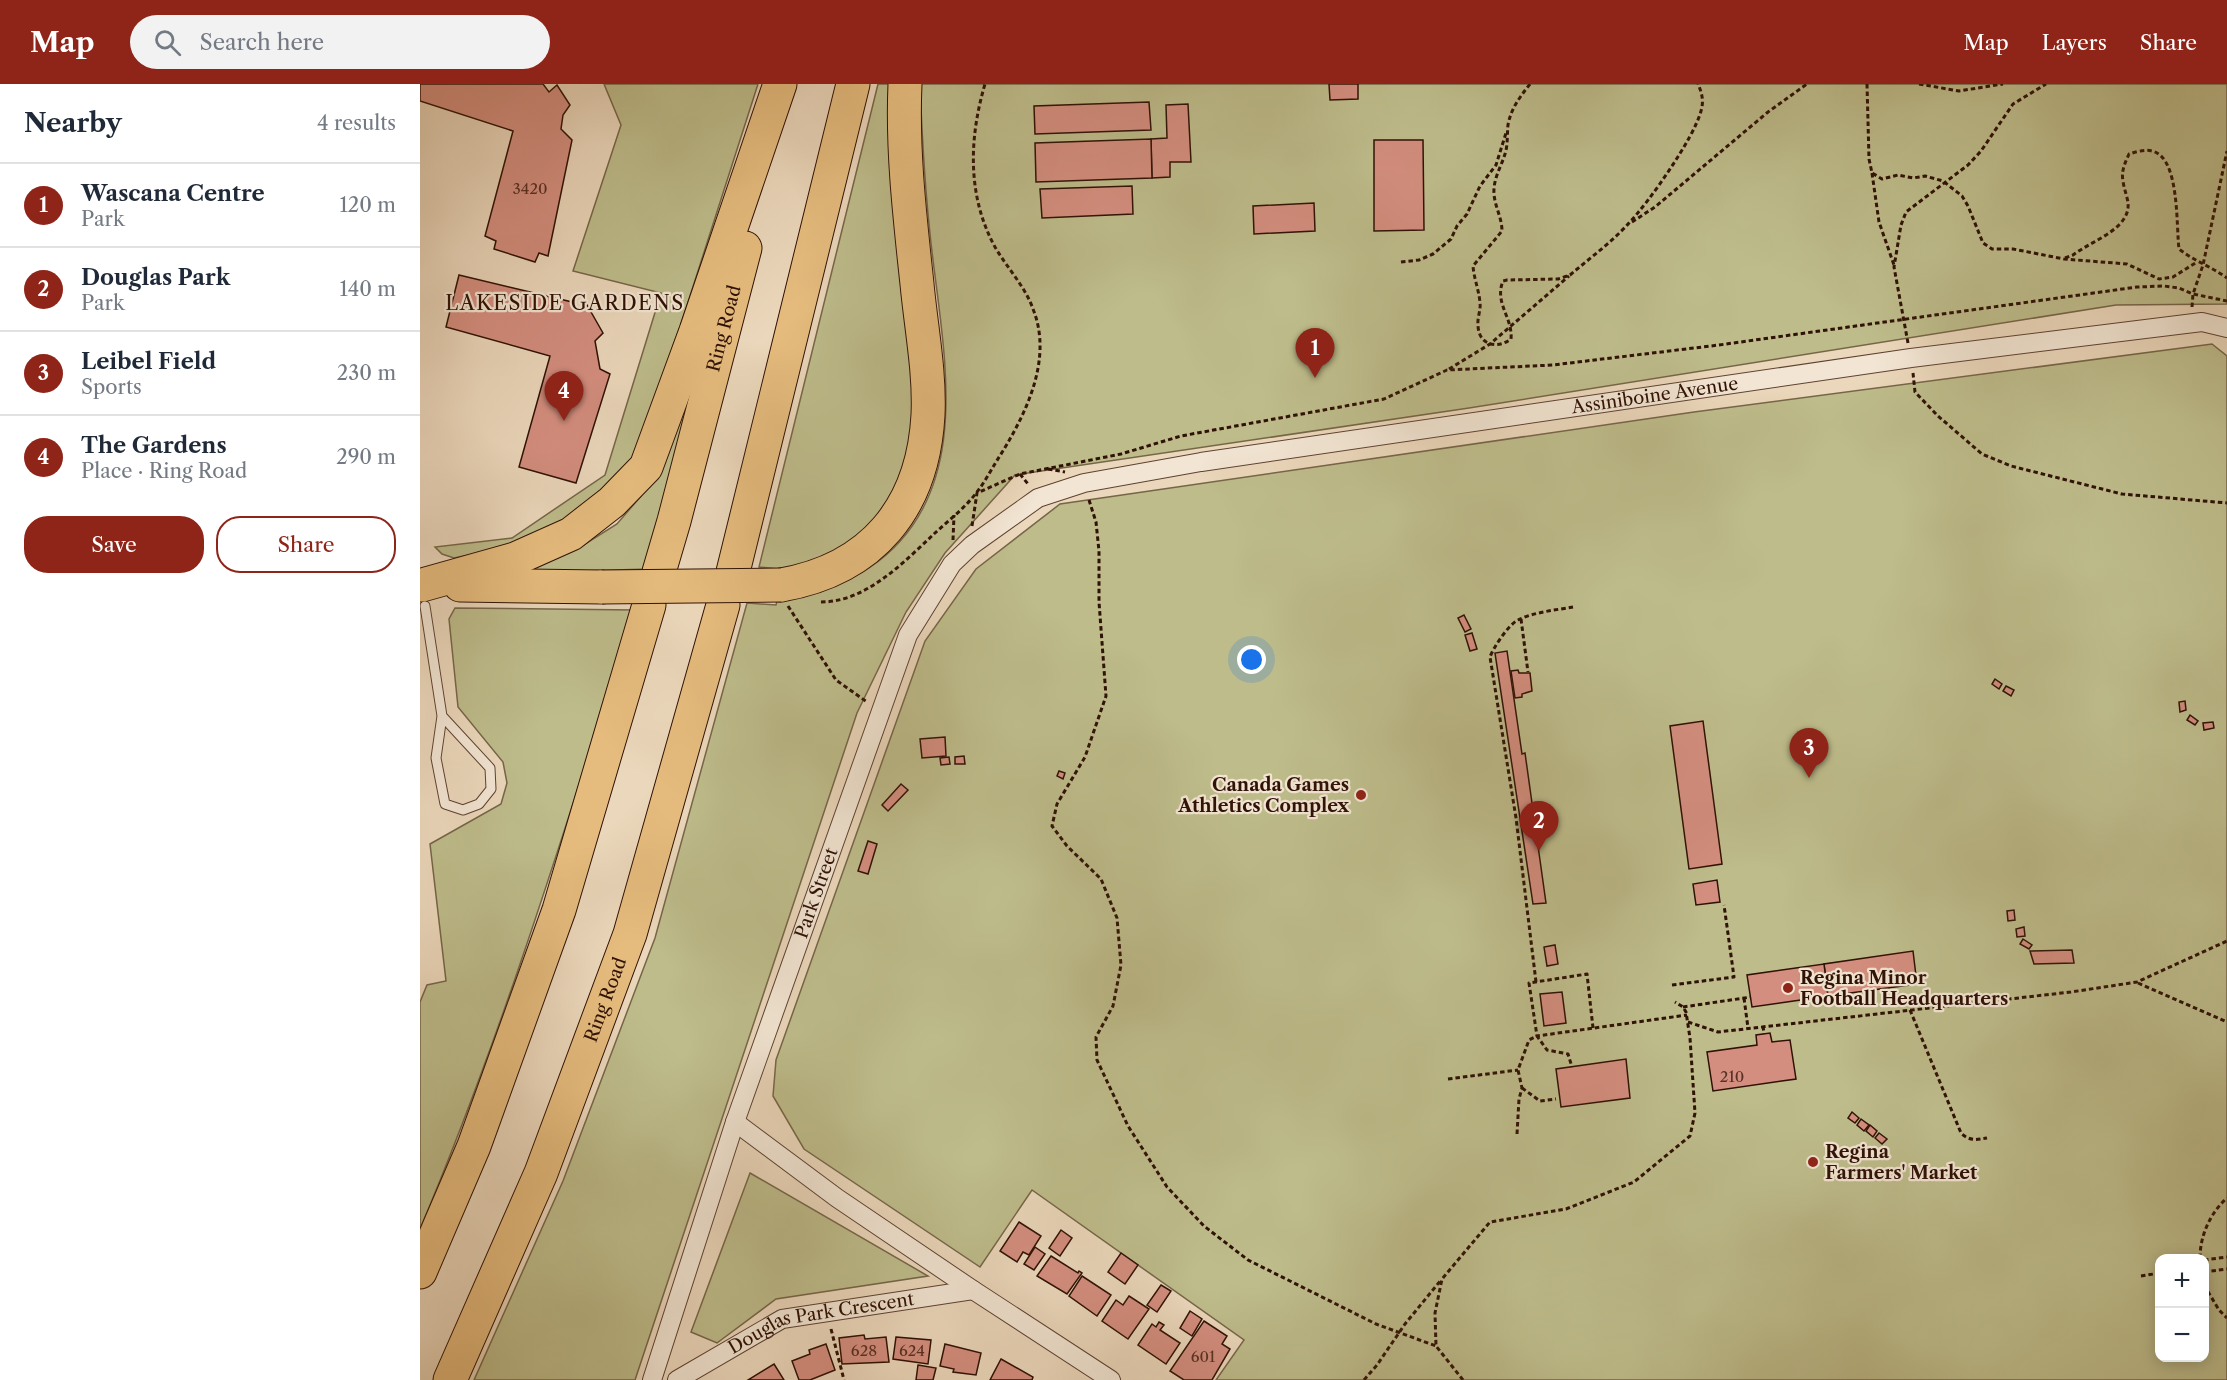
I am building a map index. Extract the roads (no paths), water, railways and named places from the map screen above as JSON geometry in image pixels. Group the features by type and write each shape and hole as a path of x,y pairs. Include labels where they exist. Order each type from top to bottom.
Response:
{"highway":[{"path":"423,586 515,559 571,534 612,502 646,467 692,342 780,84"},
{"name":"Ring Road","path":"659,572 787,84"},
{"path":"733,572 853,84"},
{"path":"423,586 602,587 787,596 850,562 887,531 899,513 919,471 928,414 908,195 905,84"},
{"path":"420,1272 474,1146 560,910 649,605"},
{"name":"Ring Road","path":"450,1380 541,1173 630,934 723,605"}],"street":[{"name":"Assiniboine Avenue","path":"1084,483 1201,462 1911,358 2202,322 2227,328"},
{"name":"Park Street","path":"652,1380 735,1122 908,635 952,564 972,545 1038,498 1084,483"},
{"path":"735,1122 837,1198 1112,1380"},
{"name":"Douglas Park Crescent","path":"677,1380 782,1319 973,1290"}],"lane":[{"path":"423,586 442,716 436,758 446,804 463,810 479,804 491,789 490,768 442,716"}],"place":[{"name":"Wascana Centre","path":"1315,378"},
{"name":"The Gardens","path":"564,421"},
{"name":"Leibel Field","path":"1809,778"},
{"name":"Canada Games Athletics Complex","path":"1361,795"},
{"name":"Douglas Park","path":"1539,851"},
{"name":"Regina Minor Football Headquarters","path":"1788,988"},
{"name":"Regina Farmers' Market","path":"1813,1162"}],"district":[{"name":"LAKESIDE GARDENS","path":"565,303"}]}
